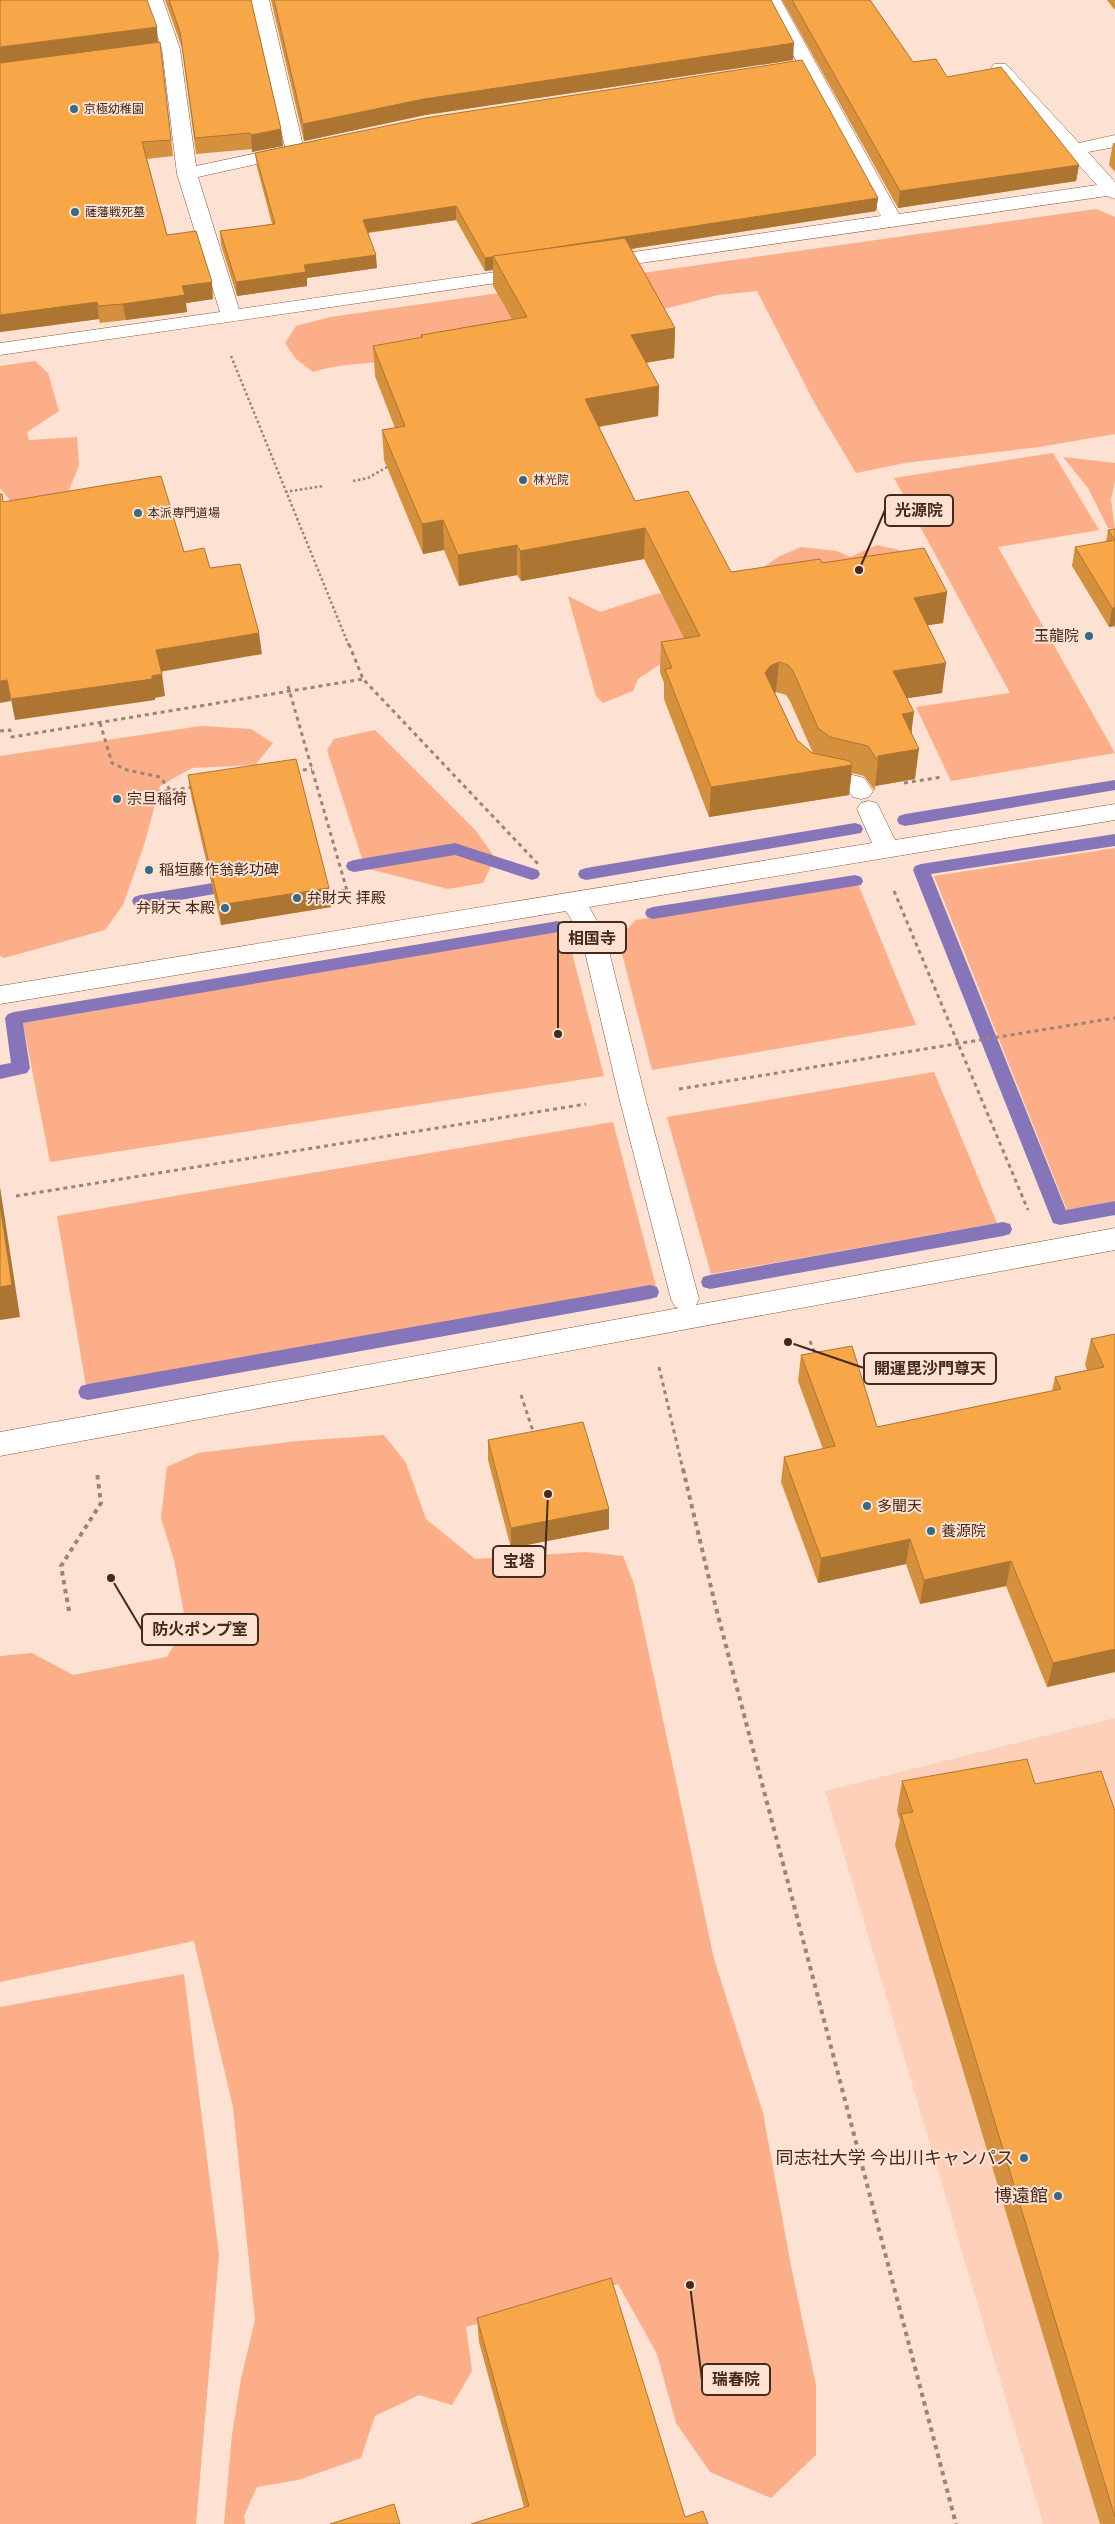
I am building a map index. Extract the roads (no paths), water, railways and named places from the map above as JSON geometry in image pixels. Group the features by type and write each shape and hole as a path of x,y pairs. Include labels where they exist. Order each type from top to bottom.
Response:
{"street":[{"path":"154,0 171,49 187,174 223,318"},
{"path":"260,0 295,150"},
{"path":"772,0 894,221"},
{"path":"152,52 171,49"},
{"path":"788,68 808,65"},
{"path":"1000,68 1113,191"},
{"path":"1075,149 1115,141"},
{"path":"187,174 314,146"},
{"path":"577,266 1113,191"},
{"path":"0,349 548,271"},
{"path":"800,754 804,762 818,775 856,784 865,800 882,850"},
{"path":"0,995 1115,812"},
{"path":"573,901 593,935 632,1097 685,1299"},
{"path":"0,1444 1115,1239"}],"waterway":[{"path":"905,820 1115,785"},
{"path":"586,874 855,829"},
{"path":"1115,840 921,870 1060,1218 1115,1208"},
{"path":"354,866 455,849 532,874"},
{"path":"653,913 855,881"},
{"path":"140,901 237,885"},
{"path":"0,1072 21,1068 14,1018 558,927"},
{"path":"710,1282 1003,1229"},
{"path":"88,1392 650,1292"}],"place":[{"name":"京極幼稚園","path":"74,109"},
{"name":"薩藩戦死墓","path":"75,212"},
{"name":"林光院","path":"523,480"},
{"name":"本派専門道場","path":"138,513"},
{"name":"光源院","path":"859,570"},
{"name":"玉龍院","path":"1089,636"},
{"name":"宗旦稲荷","path":"117,799"},
{"name":"稲垣藤作翁彰功碑","path":"149,870"},
{"name":"弁財天 拝殿","path":"297,898"},
{"name":"弁財天 本殿","path":"225,908"},
{"name":"相国寺","path":"558,1034"},
{"name":"開運毘沙門尊天","path":"788,1342"},
{"name":"宝塔","path":"548,1494"},
{"name":"多聞天","path":"867,1506"},
{"name":"養源院","path":"931,1531"},
{"name":"防火ポンプ室","path":"111,1578"},
{"name":"同志社大学 今出川キャンパス","path":"1024,2158"},
{"name":"博遠館","path":"1058,2196"},
{"name":"瑞春院","path":"690,2285"}]}
